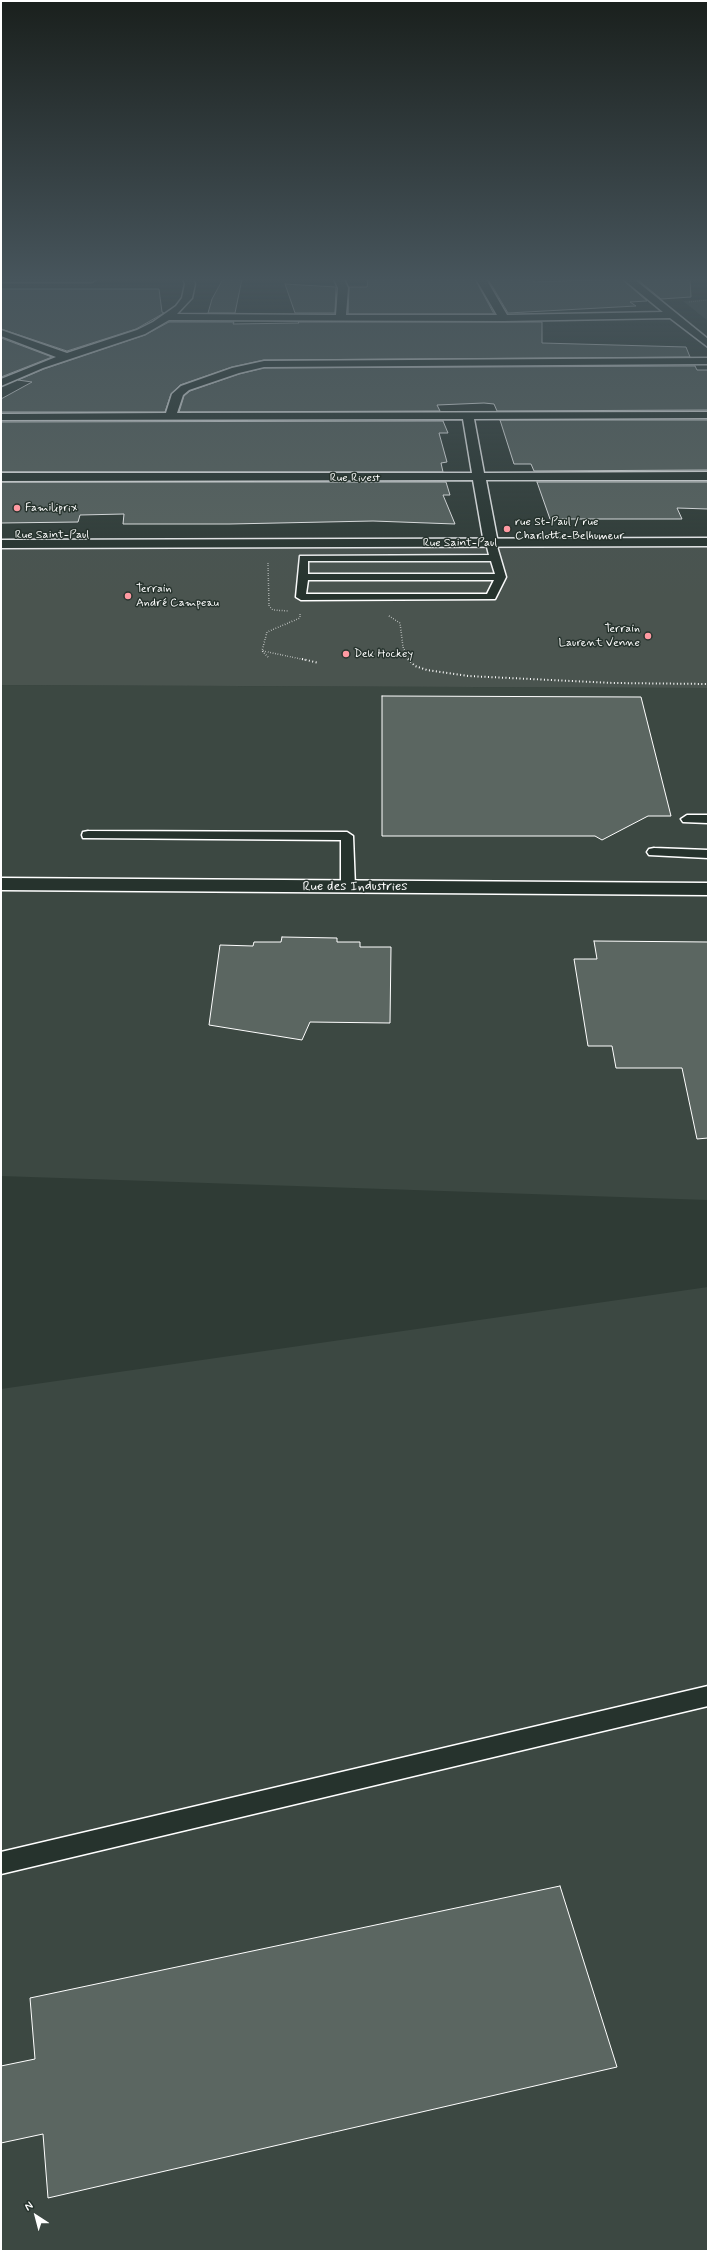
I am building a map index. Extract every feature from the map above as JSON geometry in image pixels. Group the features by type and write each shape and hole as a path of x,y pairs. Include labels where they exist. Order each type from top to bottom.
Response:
{"street":[{"path":"170,417 178,394 185,388 196,384"},
{"path":"1,417 708,415"},
{"path":"468,416 490,538"},
{"name":"Rue Rivest","path":"1,477 479,478 708,476"},
{"name":"Rue Saint-Paul","path":"625,538 708,533"},
{"name":"Rue Saint-Paul","path":"1,535 100,539 336,540 625,538 708,542"},
{"name":"Rue Saint-Paul","path":"1,544 100,539"},
{"name":"Rue des Industries","path":"1,884 708,889"}],"lane":[{"path":"490,538 501,576 491,598 301,597 303,558 495,558"},
{"path":"329,558 336,540"},
{"path":"303,577 501,576"},
{"path":"687,819 708,819"},
{"path":"88,835 347,836 348,887"},
{"path":"654,852 708,854"},
{"path":"1,1863 708,1696"}],"path":[{"path":"262,651 266,632 299,619 300,612"},
{"path":"262,651 268,657"},
{"path":"262,651 319,663"}],"shaded area":[{"path":"708,544 708,688 1,685 1,546"},
{"path":"1,685 708,688 708,1200 1,1176"},
{"path":"708,1287 708,2251 1,2251 1,1389"}],"building":[{"path":"28,384 183,384 171,394 165,412 1,412 1,399"},
{"path":"210,384 708,384 708,410 497,411 494,404 484,403 437,405 440,411 179,412 184,396 190,391"},
{"path":"500,420 708,420 708,470 534,471 531,464 514,464"},
{"path":"443,421 448,433 439,433 447,462 441,463 443,472 1,472 1,422"},
{"path":"1,482 446,482 450,495 443,495 455,524 373,521 230,524 123,524 124,514 80,515 78,522 1,523"},
{"path":"537,482 708,482 708,509 677,508 682,519 550,519"},
{"path":"382,696 641,697 671,816 648,816 602,840 595,836 382,836"},
{"path":"282,937 337,938 337,942 360,942 360,947 391,947 390,1023 310,1022 302,1040 209,1025 220,945 253,946 254,942 281,942"},
{"path":"594,941 708,942 708,1138 697,1139 682,1068 616,1068 612,1046 588,1046 574,959 597,959"},
{"path":"560,1886 617,2067 48,2198 43,2134 1,2143 1,2066 35,2059 30,1998"}],"place":[{"name":"Familiprix","path":"17,508"},
{"name":"rue St-Paul / rue Charlotte-Belhumeur","path":"507,529"},
{"name":"Terrain André Campeau","path":"128,596"},
{"name":"Terrain Laurent Venne","path":"648,636"},
{"name":"Dek Hockey","path":"346,654"}]}
